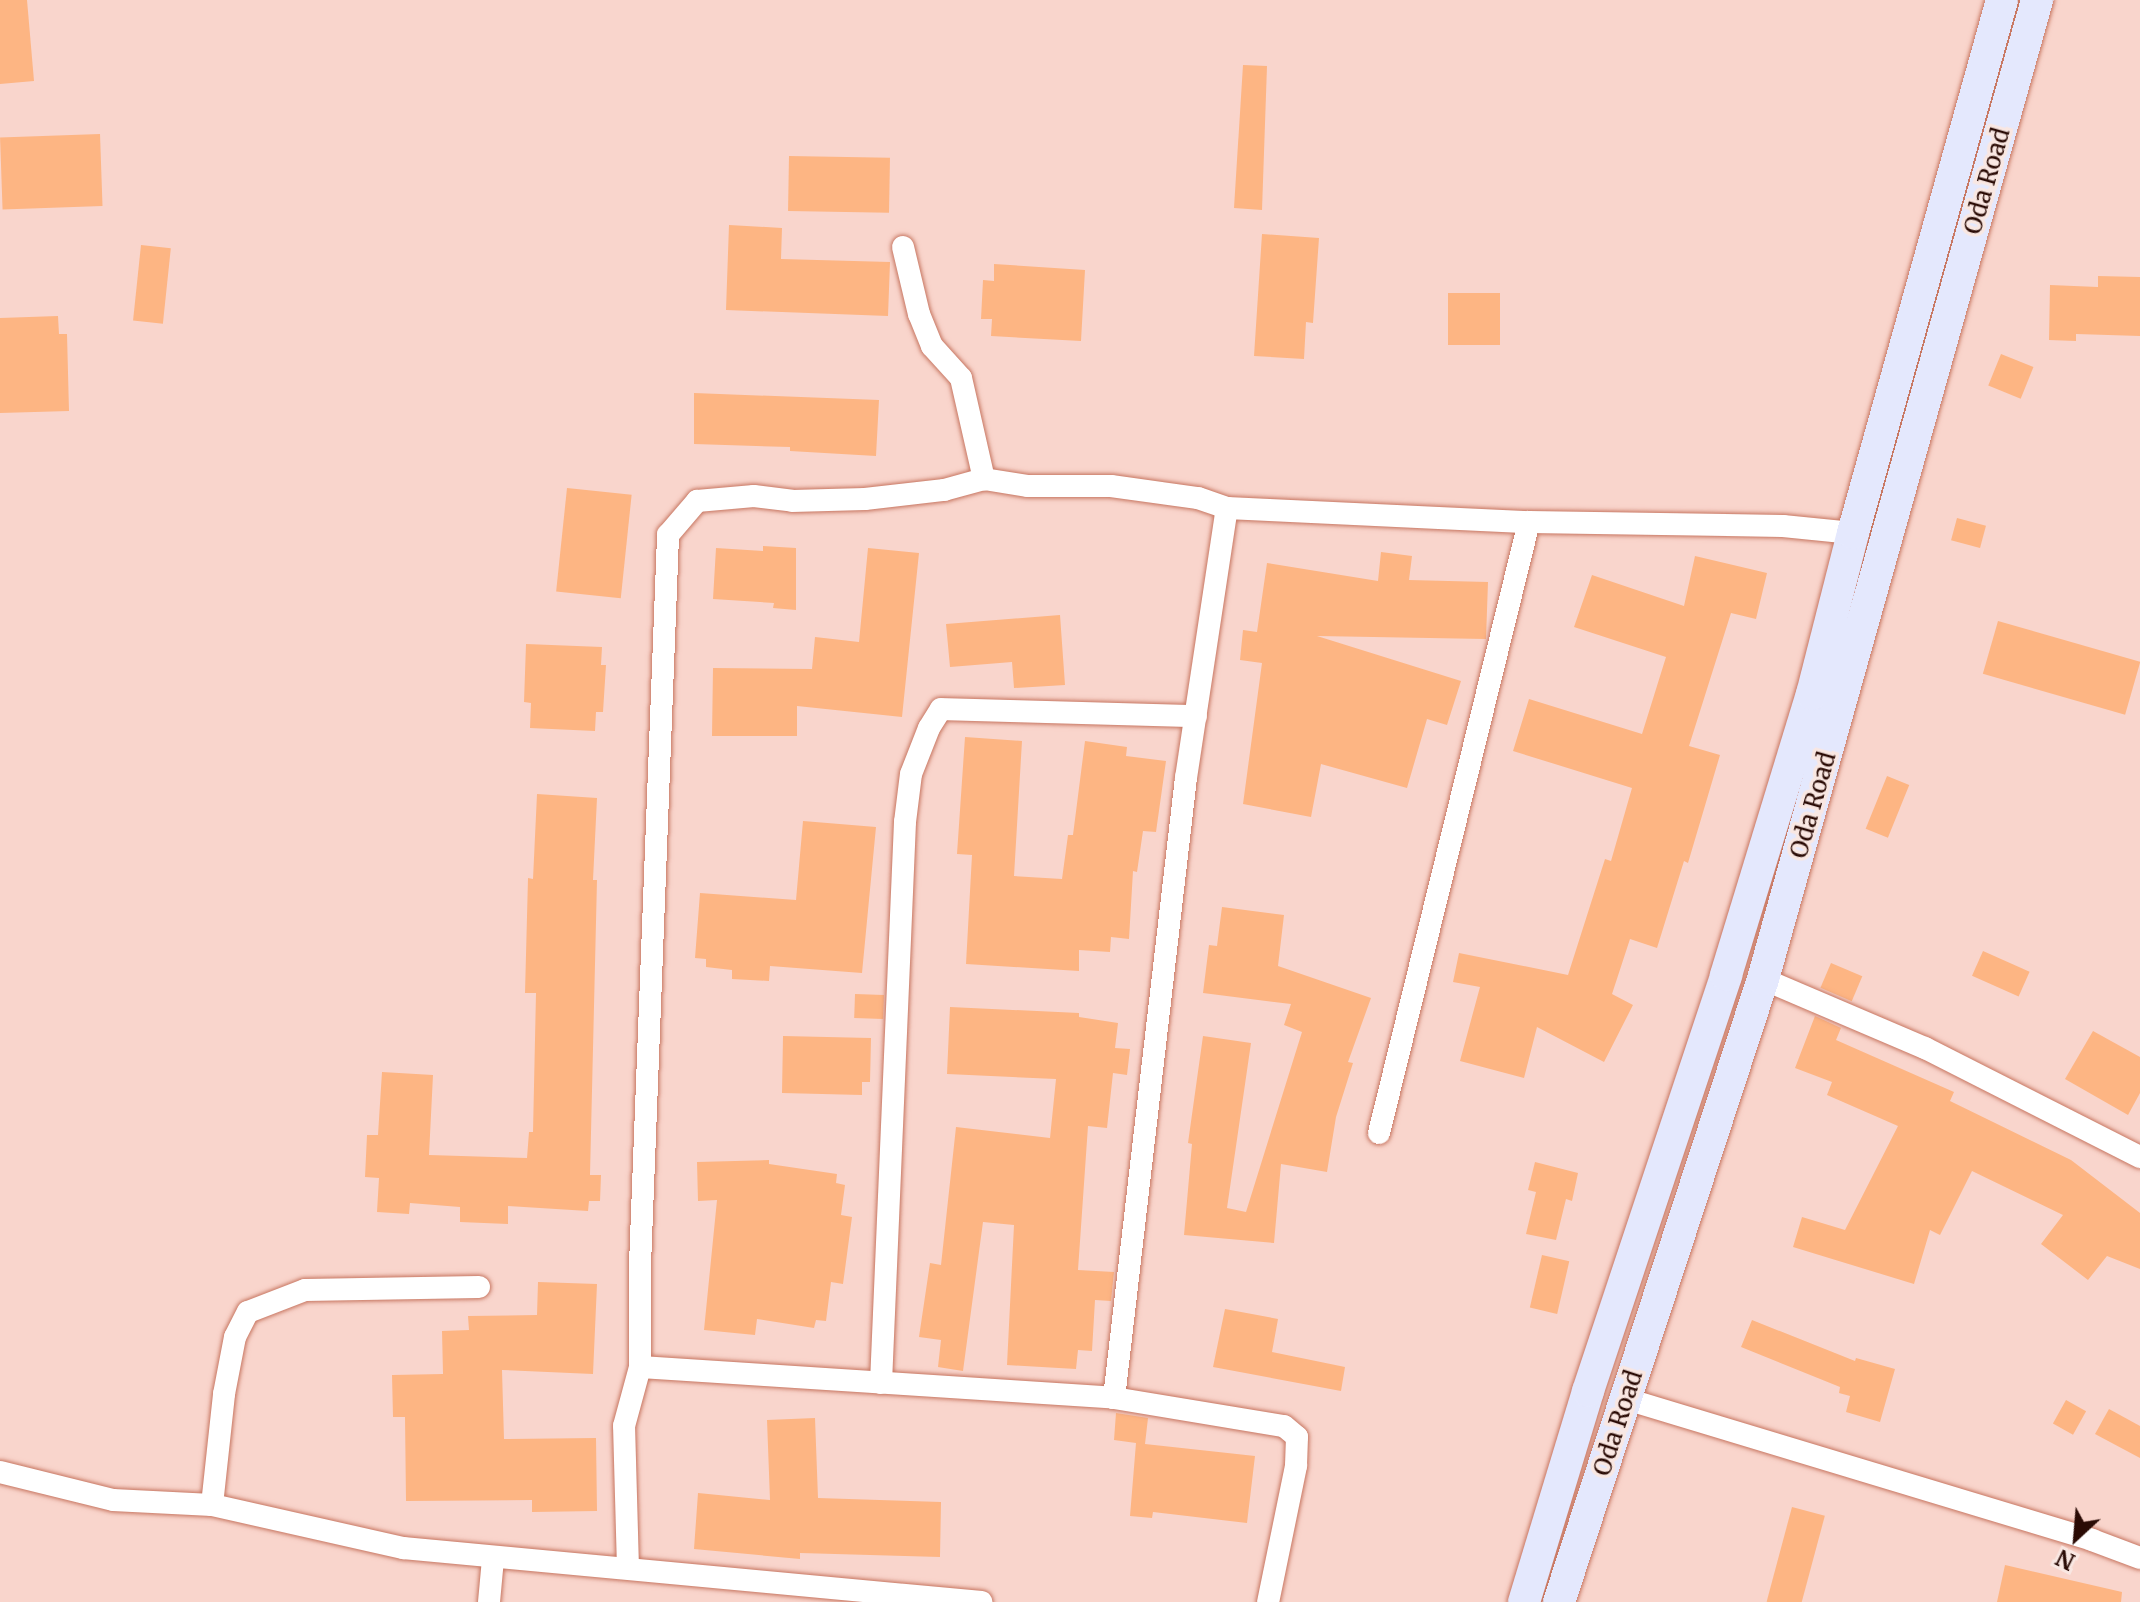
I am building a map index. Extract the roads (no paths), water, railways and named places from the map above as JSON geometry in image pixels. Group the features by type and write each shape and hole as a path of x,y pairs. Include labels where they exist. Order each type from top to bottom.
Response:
{"street":[{"name":"Oda Road","path":"1524,1602 1588,1391 1731,960 1812,694 1853,533 2002,0"},
{"name":"Oda Road","path":"1559,1602 1763,979 2037,0"},
{"path":"903,247 919,314 932,346 961,378 984,479"},
{"path":"628,1568 624,1426 640,1367 640,1265 668,535 697,501 754,496 792,501 865,499 944,490 984,479 1028,486 1111,486 1198,498 1227,508 1529,522 1783,526 1853,533"},
{"path":"1114,1398 1196,716 1227,508"},
{"path":"1379,1133 1529,522"},
{"path":"881,1383 905,822 911,774 929,728 941,709 1196,716"},
{"path":"1763,979 1925,1048 2140,1157"},
{"path":"212,1505 224,1394 235,1337 248,1312 305,1290 479,1287"},
{"path":"640,1367 1114,1398 1284,1426 1297,1437 1296,1466 1268,1602"},
{"path":"1626,1399 2092,1540 2140,1558"},
{"path":"0,1472 113,1500 212,1505 403,1548 493,1559 628,1568 981,1602"},
{"path":"489,1602 493,1559"}]}
